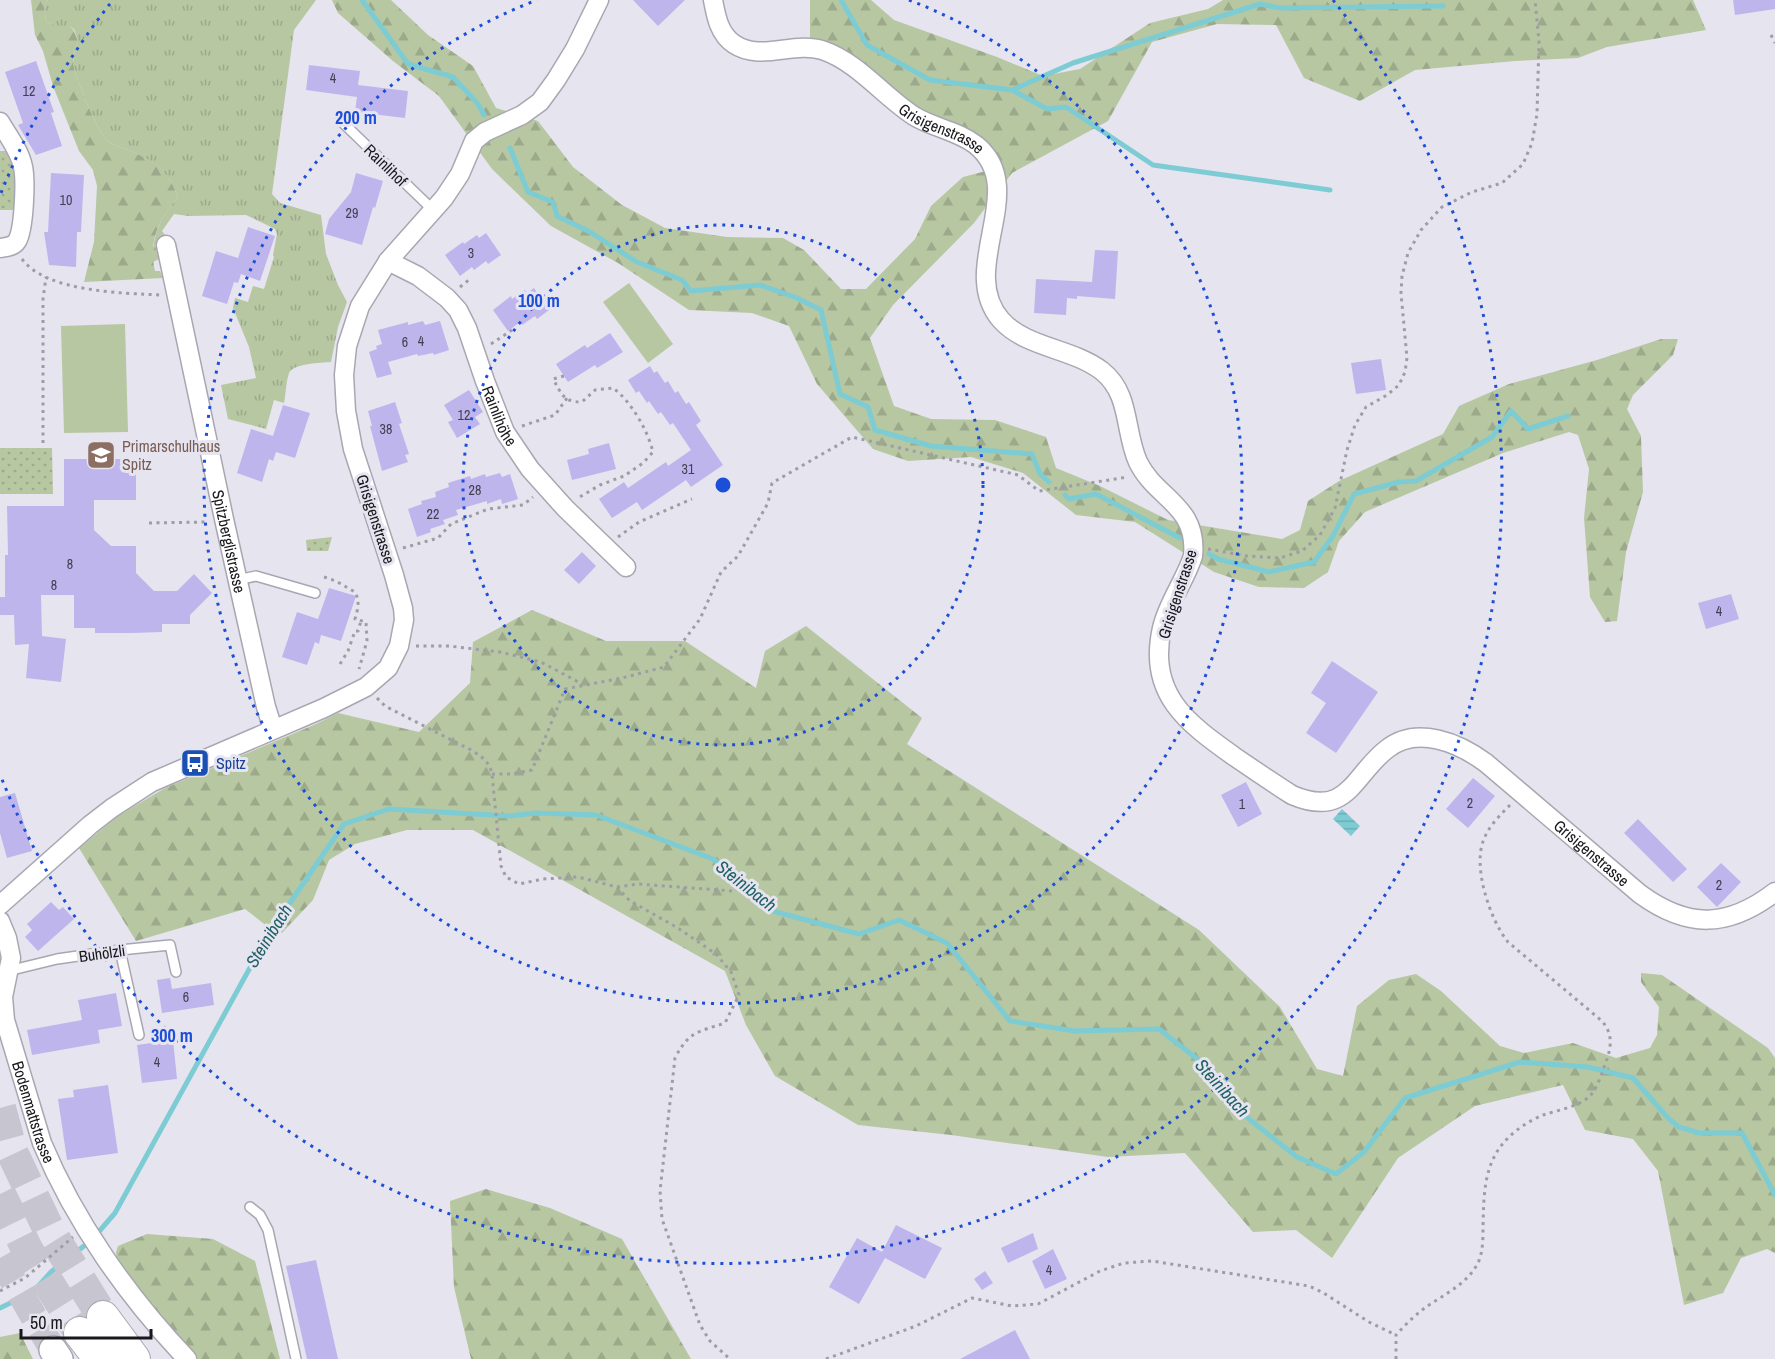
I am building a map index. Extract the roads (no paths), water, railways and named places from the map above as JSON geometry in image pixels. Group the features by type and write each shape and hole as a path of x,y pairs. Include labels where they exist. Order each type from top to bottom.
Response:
{"highway":[{"path":"100,1359 91,1325 134,1359"}],"street":[{"name":"Grisigenstrasse","path":"0,905 72,840 112,808 152,782 324,708 361,682 388,668 399,646 403,627 403,608 353,449 346,411 344,375 347,346 360,306 388,261 444,198 460,174 474,141 485,132 522,115 540,102 575,49 599,0"},
{"name":"Grisigenstrasse","path":"713,0 722,32 736,45 758,52 802,47 828,52 845,61 913,115 966,139 982,151 992,168 998,195 985,274 992,306 1004,322 1019,334 1079,358 1096,367 1109,378 1123,402 1138,461 1147,476 1187,519 1194,546 1190,564 1164,620 1160,640 1160,662 1164,684 1186,720 1283,790 1307,800 1326,801 1344,794 1352,788 1377,758 1389,747 1401,741 1421,738 1450,743 1472,753 1640,894 1664,910 1696,920 1718,920 1735,915 1775,892"},
{"path":"0,122 16,149 23,167 25,195 20,234 16,242 6,247"},
{"name":"Spitzberglistrasse","path":"166,245 237,580 273,729"},
{"name":"Rainlihöhe","path":"388,261 418,276 447,298 458,310 467,328 505,432 530,469 564,507 626,567"},
{"name":"Bodenmattstrasse","path":"0,921 11,958 4,983 5,1020 42,1143 50,1162 97,1245 142,1309 187,1359"}],"lane":[{"name":"Rainlihof","path":"340,120 433,210"},
{"path":"237,580 256,576 315,593"},
{"name":"Buhölzli","path":"8,971 57,959 170,945 176,972"},
{"path":"120,950 139,1035"},
{"path":"250,1207 260,1215 268,1230 296,1359"}],"water":[{"path":"1342,809 1360,826 1351,836 1333,819"}],"waterway":[{"path":"362,0 408,64 453,77 478,104 484,115"},
{"path":"841,0 867,45 930,80 1012,90 1047,109 1066,107 1153,165 1330,190"},
{"path":"1012,90 1073,63 1260,4 1280,8 1443,6"},
{"path":"510,148 528,192 553,202 557,216 590,232 637,262 682,280 691,291 760,285 797,298 821,310 840,394 868,407 875,430 931,446 1032,454 1040,474 1049,482"},
{"path":"1209,554 1218,559 1269,572 1314,562 1333,536 1354,494 1399,482 1416,481 1492,437 1511,411 1528,429 1568,416"},
{"path":"1065,495 1069,499 1096,494 1180,538"},
{"name":"Steinibach","path":"96,1235 115,1213 268,935 344,824 389,809 508,816 536,813 596,815 713,859 776,912 859,934 899,920 947,943 1010,1021 1075,1031 1159,1029 1210,1069 1244,1115 1297,1157 1336,1174 1364,1152 1405,1098 1520,1062 1588,1067 1633,1078 1668,1118 1679,1127 1699,1133 1742,1133 1775,1195"},
{"name":"Steinibach","path":"0,1308 33,1292 51,1272 89,1242"}],"tunnel":[{"path":"0,1108 12,1152 49,1230 103,1317"},
{"path":"0,1194 28,1251 80,1333"},
{"path":"0,1258 53,1350"}],"place":[{"name":"Primarschulhaus Spitz","path":"101,455"},
{"name":"Spitz","path":"195,763"}]}
